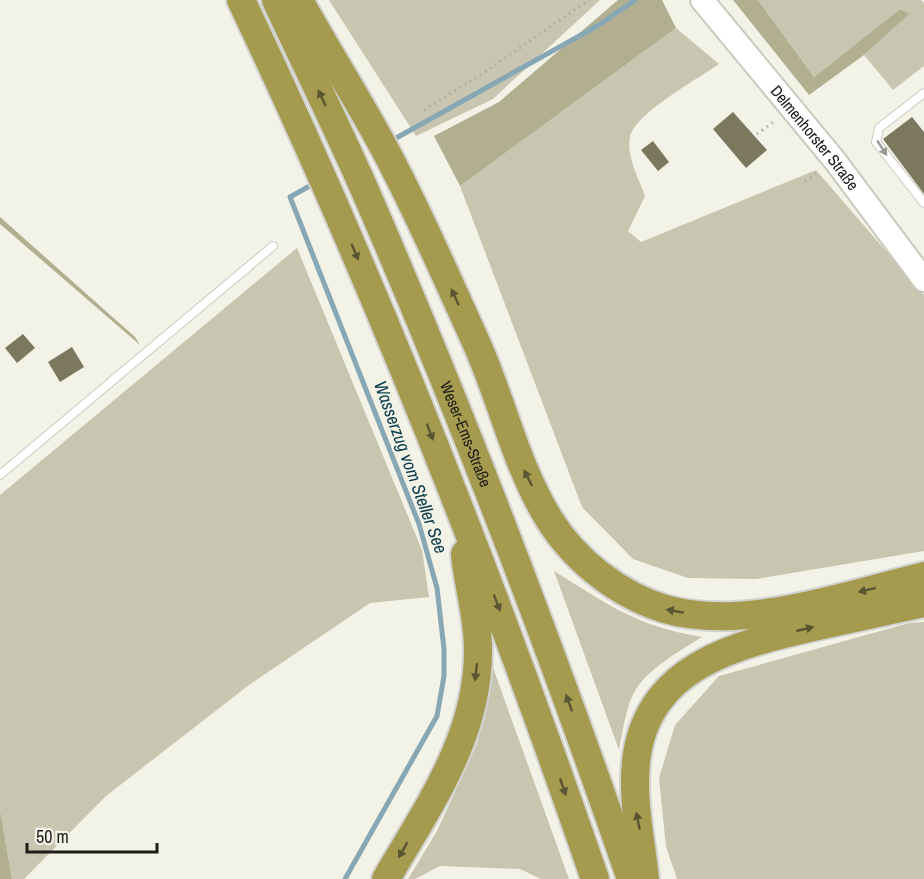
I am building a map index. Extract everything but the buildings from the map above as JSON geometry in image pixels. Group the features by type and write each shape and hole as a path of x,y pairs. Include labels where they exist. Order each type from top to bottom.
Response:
{"highway":[{"name":"Weser-Ems-Straße","path":"241,0 332,198 409,379 536,707 595,879"},
{"name":"Weser-Ems-Straße","path":"276,0 362,185 472,447 553,660 631,879"},
{"path":"299,0 395,168 477,345 522,464 550,520 584,561 610,583 637,598 666,609 705,616 760,613 924,576"},
{"path":"386,879 453,764 471,711 478,651 477,629 466,573 461,510"},
{"path":"645,879 636,810 636,759 651,716 660,699 674,683 690,669 718,653 748,642 924,603"}],"street":[{"name":"Delmenhorster Straße","path":"702,0 836,162 924,280"}],"lane":[{"path":"924,93 879,128 876,141 924,204"},
{"path":"0,475 273,246"}],"path":[{"path":"424,110 482,74 589,0"}],"shaded area":[{"path":"329,0 600,0 493,99 416,136"},
{"path":"618,0 662,0 676,28 460,186 434,136 499,102"},
{"path":"733,0 758,0 814,77 900,9 909,14 864,55 809,95"},
{"path":"758,0 921,0 924,3 924,66 893,90 864,55 908,14 900,9 814,77"},
{"path":"676,28 719,64 655,107 634,128 630,137 630,152 645,196 628,231 641,242 816,170 924,295 924,551 756,579 688,578 633,559 582,507 460,186"},
{"path":"0,217 135,337 140,345 0,224"},
{"path":"297,248 422,550 429,597 370,603 249,685 106,796 24,879 12,879 0,810 0,495"},
{"path":"554,571 624,613 659,627 702,637 659,665 638,686 628,709 619,750"},
{"path":"924,622 924,879 677,879 666,847 659,778 675,725 719,676 909,623"},
{"path":"492,665 569,879 541,879 520,869 440,866 415,879 408,879 437,831 476,746 485,716"},
{"path":"0,810 12,879 0,879"}],"waterway":[{"path":"389,142 599,25 635,0"},
{"name":"Wasserzug vom Steller See","path":"315,183 290,197 419,524 437,588 444,649 444,676 437,716 345,879"}]}
